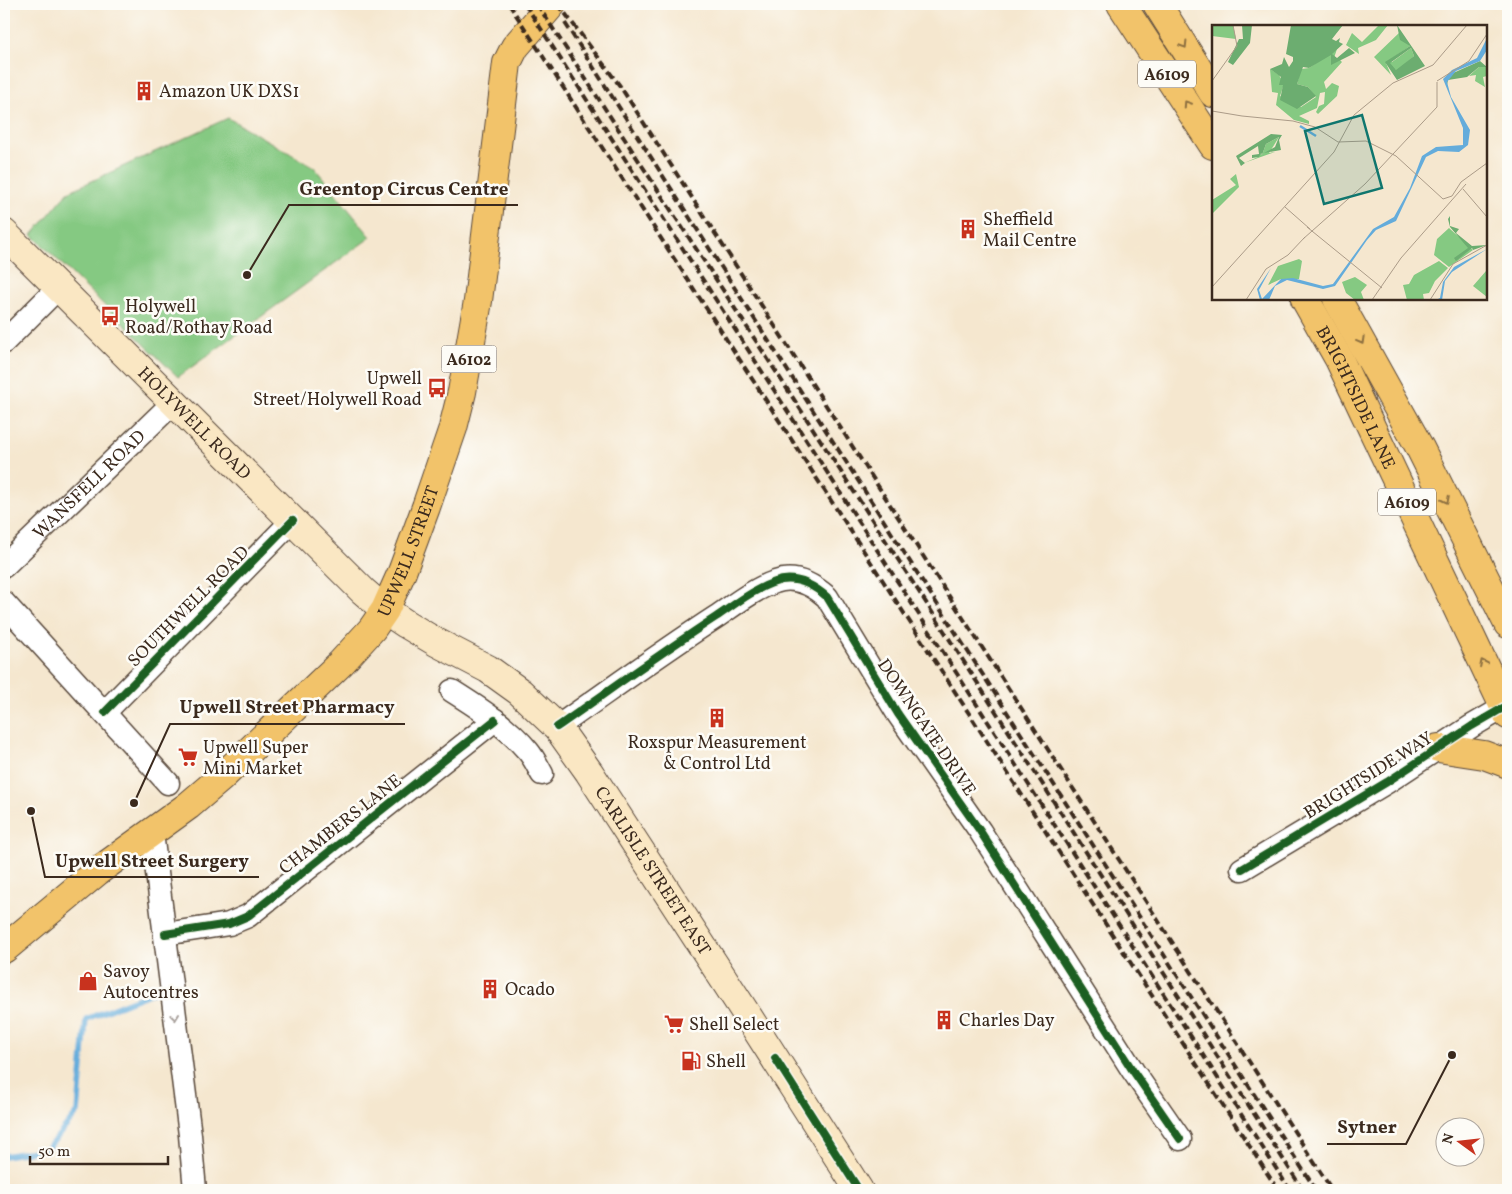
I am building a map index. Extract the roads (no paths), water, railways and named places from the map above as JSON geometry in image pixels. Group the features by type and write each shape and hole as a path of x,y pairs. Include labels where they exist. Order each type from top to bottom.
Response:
{"main road":[{"name":"UPWELL STREET","path":"4,949 98,871 188,806 222,778 347,657 372,629 385,610 402,572 426,507 453,428 462,392 478,301 507,62 515,47 552,4"},
{"name":"A6109","path":"1121,4 1212,143"},
{"name":"A6109","path":"1157,4 1212,90"},
{"name":"HOLYWELL ROAD","path":"4,233 341,570 385,610"},
{"name":"BRIGHTSIDE LANE","path":"1306,300 1339,359 1507,709"},
{"name":"BRIGHTSIDE LANE","path":"1339,300 1420,448 1508,624"},
{"name":"CARLISLE STREET EAST","path":"385,610 436,642 488,669 520,692 557,727 589,772 859,1190"},
{"path":"1438,748 1484,754 1508,764"}],"street":[{"path":"4,342 58,288"},
{"name":"WANSFELL ROAD","path":"4,566 174,402"},
{"name":"SOUTHWELL ROAD","path":"105,712 293,520"},
{"name":"DOWNGATE DRIVE","path":"557,727 681,640 756,591 776,581 804,582 815,587 827,597 898,714 980,831 1128,1062 1180,1139"},
{"path":"4,603 168,783"},
{"path":"452,690 495,720 511,734 529,752 542,774"},
{"name":"BRIGHTSIDE WAY","path":"1242,869 1345,808 1472,726 1507,709"},
{"name":"CHAMBERS LANE","path":"164,934 229,924 248,916 495,720"},
{"path":"152,833 190,1135 195,1190"}],"waterway":[{"path":"4,1156 47,1149 78,1112 86,1019 154,992"}],"railway":[{"path":"509,4 1278,1190"},
{"path":"525,4 1290,1190"},
{"path":"537,4 923,598 1303,1190"},
{"path":"558,4 620,86 1332,1190"},
{"path":"565,23 930,593 1316,1190"}],"place":[{"name":"Amazon UK DXS1","path":"144,91"},
{"name":"Sheffield Mail Centre","path":"968,229"},
{"name":"Greentop Circus Centre","path":"247,275"},
{"name":"Holywell Road/Rothay Road","path":"110,316"},
{"name":"Upwell Street/Holywell Road","path":"437,388"},
{"name":"Roxspur Measurement & Control Ltd","path":"717,718"},
{"name":"Upwell Super Mini Market","path":"188,757"},
{"name":"Upwell Street Pharmacy","path":"134,803"},
{"name":"Upwell Street Surgery","path":"31,811"},
{"name":"Savoy Autocentres","path":"88,981"},
{"name":"Ocado","path":"490,989"},
{"name":"Charles Day","path":"944,1020"},
{"name":"Shell Select","path":"674,1024"},
{"name":"Sytner","path":"1452,1055"},
{"name":"Shell","path":"691,1061"}]}
